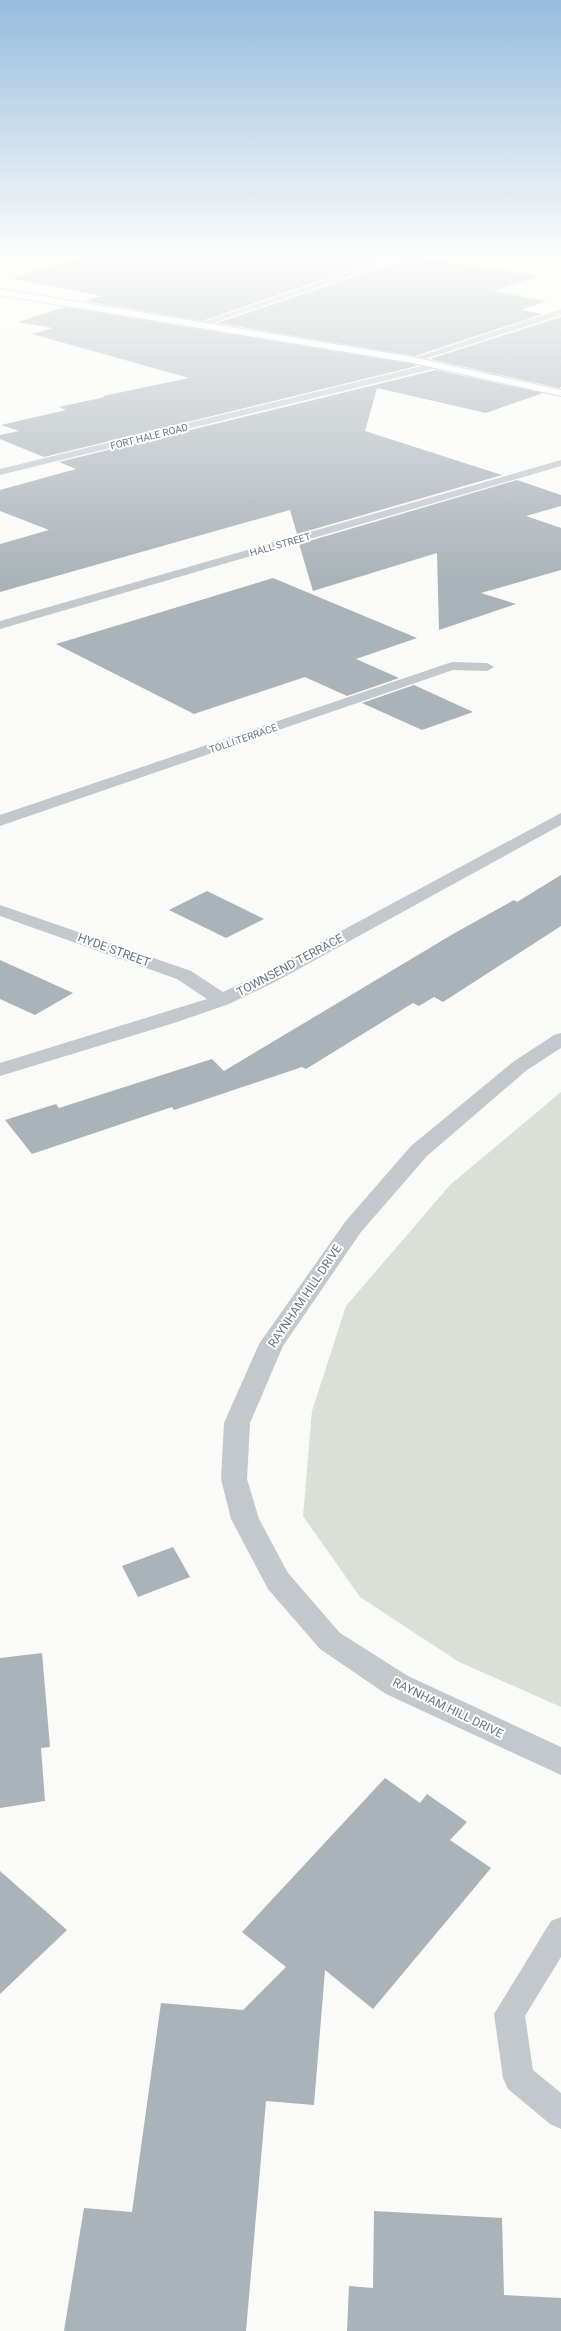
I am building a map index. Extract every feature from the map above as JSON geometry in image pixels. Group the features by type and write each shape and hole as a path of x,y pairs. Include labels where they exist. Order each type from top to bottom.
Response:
{"main road":[{"path":"426,363 561,393"}],"street":[{"name":"FORT HALE ROAD","path":"0,472 438,365"},
{"name":"HALL STREET","path":"0,625 561,463"},
{"name":"TOLLI TERRACE","path":"0,821 452,666 487,667"},
{"name":"TOWNSEND TERRACE","path":"0,1070 167,1019 222,1000 268,978 561,818"},
{"name":"HYDE STREET","path":"0,910 184,975 222,1000"},
{"name":"RAYNHAM HILL DRIVE","path":"561,1039 520,1066 419,1151 353,1227 271,1344 237,1423 234,1479 245,1519 278,1581 330,1641 397,1685 561,1762"}],"lane":[{"path":"561,1931 509,2014 520,2078 561,2113"}],"shaded area":[{"path":"561,1092 561,1707 459,1662 360,1597 303,1516 312,1411 346,1306 450,1185"}],"building":[{"path":"135,363 406,363 417,366 44,457 0,439 0,435 19,431 1,425 66,410 59,407 105,397 103,396 189,378"},
{"path":"447,363 561,363 561,387 559,388"},
{"path":"436,370 543,393 486,413 377,388 365,431 502,475 297,534 290,510 0,592 0,544 49,530 0,511 0,490 76,469 59,462"},
{"path":"517,480 561,495 561,506 526,516 561,528 561,570 481,593 516,604 439,630 437,553 313,591 299,544"},
{"path":"273,578 417,638 356,659 399,678 347,696 305,677 194,714 56,644"},
{"path":"414,685 473,712 422,730 362,703"},
{"path":"561,875 561,926 443,1002 434,997 419,1006 413,1003 306,1069 302,1067 174,1110 172,1107 32,1154 5,1120 56,1104 59,1108 212,1059 224,1071 453,934 514,900 517,902"},
{"path":"207,891 264,919 226,938 169,910"},
{"path":"0,960 73,993 35,1015 0,999"},
{"path":"173,1547 190,1577 138,1597 122,1566"},
{"path":"42,1653 50,1747 41,1748 45,1801 0,1808 0,1658"},
{"path":"385,1778 420,1803 427,1794 467,1822 450,1840 491,1868 373,2009 325,1970 314,2105 266,2101 246,2331 64,2331 84,2208 132,2212 161,2003 243,2010 286,1967 242,1932"},
{"path":"0,1871 67,1930 0,1994"},
{"path":"374,2211 502,2218 504,2295 561,2298 561,2331 347,2331 349,2286 373,2288"}]}
